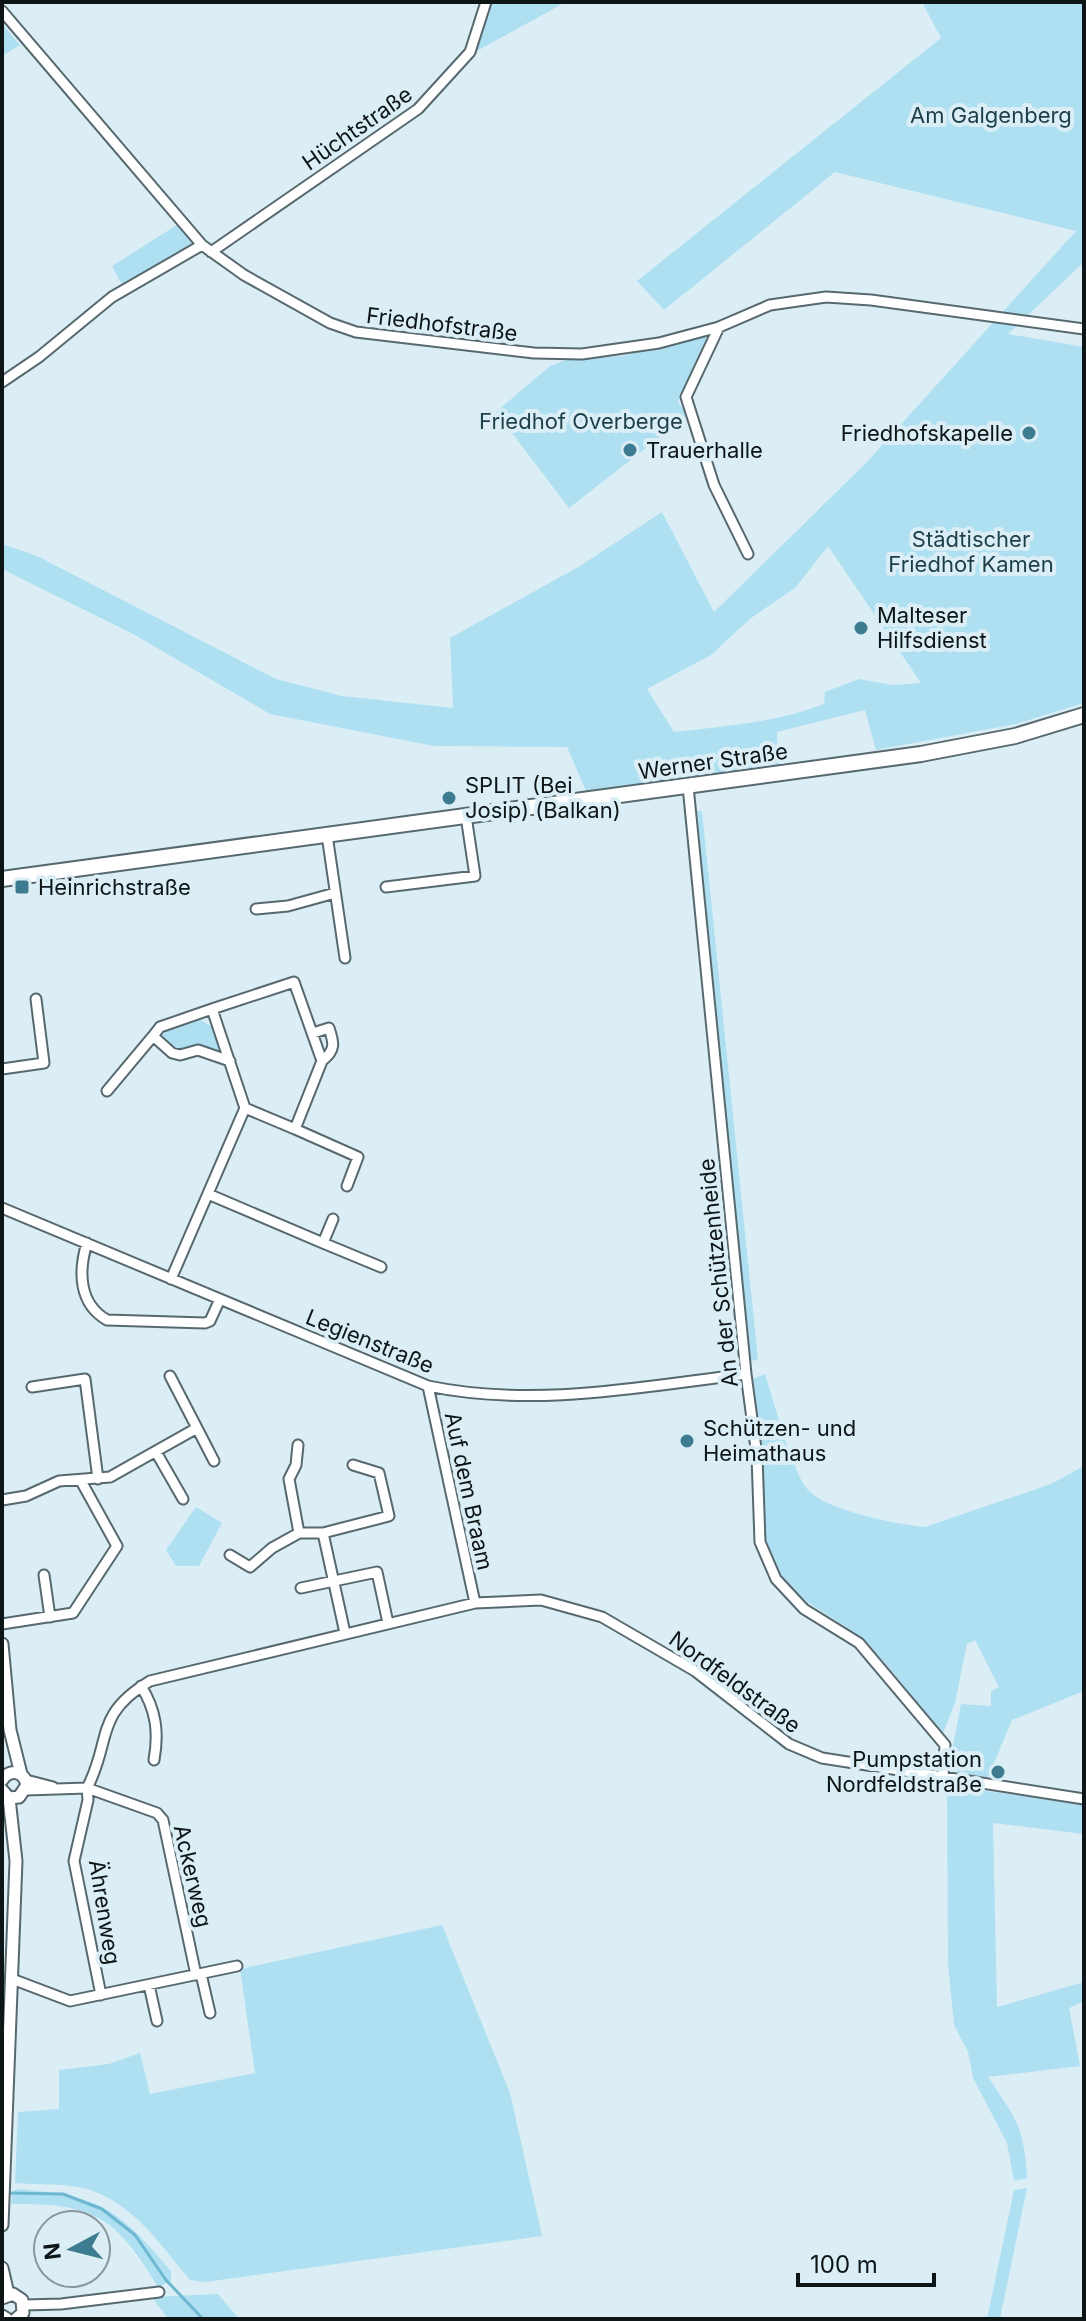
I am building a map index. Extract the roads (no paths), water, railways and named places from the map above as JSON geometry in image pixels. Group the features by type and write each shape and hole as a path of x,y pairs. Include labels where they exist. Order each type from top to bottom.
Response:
{"main road":[{"name":"Werner Straße","path":"2,879 965,746 1084,715"}],"street":[{"name":"Hüchtstraße","path":"211,252 418,109 470,52 486,2"},
{"name":"Friedhofstraße","path":"2,11 202,245 330,323 370,335 558,355 634,348 719,327 770,305 826,297 871,300 1084,329"},
{"path":"2,382 39,357 112,297 202,245"},
{"path":"719,327 686,397 714,485 748,554"},
{"name":"An der Schützenheide","path":"688,786 746,1374 757,1456 760,1542 776,1579 804,1609 859,1643 945,1745 943,1777"},
{"path":"386,887 475,876 466,816"},
{"path":"327,835 345,958"},
{"path":"256,909 288,906 335,893"},
{"path":"107,1091 160,1027 294,982 322,1061"},
{"path":"2,1069 44,1063 36,999"},
{"path":"171,1279 245,1108 212,1009"},
{"path":"295,1129 322,1061 331,1054 335,1044 329,1028 313,1033"},
{"path":"153,1036 172,1053 180,1055 198,1050 230,1061"},
{"path":"245,1108 358,1157 347,1186"},
{"path":"208,1194 381,1267"},
{"name":"Legienstraße","path":"2,1208 428,1386 468,1394 510,1397 590,1393 746,1374"},
{"path":"323,1243 333,1219"},
{"path":"87,1243 82,1259 84,1292 94,1311 107,1320 205,1323 210,1321 220,1299"},
{"path":"170,1376 214,1461"},
{"path":"32,1387 85,1379 98,1479"},
{"name":"Auf dem Braam","path":"428,1386 475,1603"},
{"path":"2,1500 26,1496 59,1481 110,1477 197,1428"},
{"path":"298,1445 296,1465 289,1479 299,1533"},
{"path":"156,1452 183,1499"},
{"path":"230,1555 250,1567 272,1548 299,1533 323,1533 389,1516 379,1473 353,1465"},
{"path":"2,1624 73,1613 117,1546 81,1481"},
{"path":"323,1533 345,1633"},
{"path":"301,1588 377,1572 388,1623"},
{"path":"44,1575 50,1617"},
{"name":"Nordfeldstraße","path":"87,1788 109,1720 123,1700 160,1677 475,1603 527,1598 585,1610 695,1671 802,1751 852,1765 1084,1799"},
{"path":"2,1644 5,1704 17,1788 2,2225"},
{"path":"141,1686 153,1706 158,1738 154,1760"},
{"path":"10,1730 5,1777 17,1788 87,1788"},
{"name":"Ackerweg","path":"87,1788 157,1813 163,1820 198,1974"},
{"name":"Ährenweg","path":"87,1788 88,1800 74,1861 101,1995"},
{"path":"12,1979 70,2001 237,1966"},
{"path":"198,1974 210,2013"},
{"path":"149,1985 157,2021"},
{"path":"2,2268 5,2296 18,2296 24,2305 23,2313 16,2319"},
{"path":"24,2305 159,2292"}],"waterway":[{"path":"6,2193 63,2194 102,2209 135,2235 166,2280 203,2319"}],"place":[{"name":"Friedhofskapelle","path":"1029,433"},
{"name":"Trauerhalle","path":"630,450"},
{"name":"Malteser Hilfsdienst","path":"861,628"},
{"name":"SPLIT (Bei Josip) (Balkan)","path":"449,798"},
{"name":"Heinrichstraße","path":"22,887"},
{"name":"Schützen- und Heimathaus","path":"687,1441"},
{"name":"Pumpstation Nordfeldstraße","path":"998,1772"}],"park label":[{"name":"Am Galgenberg","path":"991,115"},
{"name":"Friedhof Overberge","path":"581,421"},
{"name":"Städtischer Friedhof Kamen","path":"971,552"}]}
